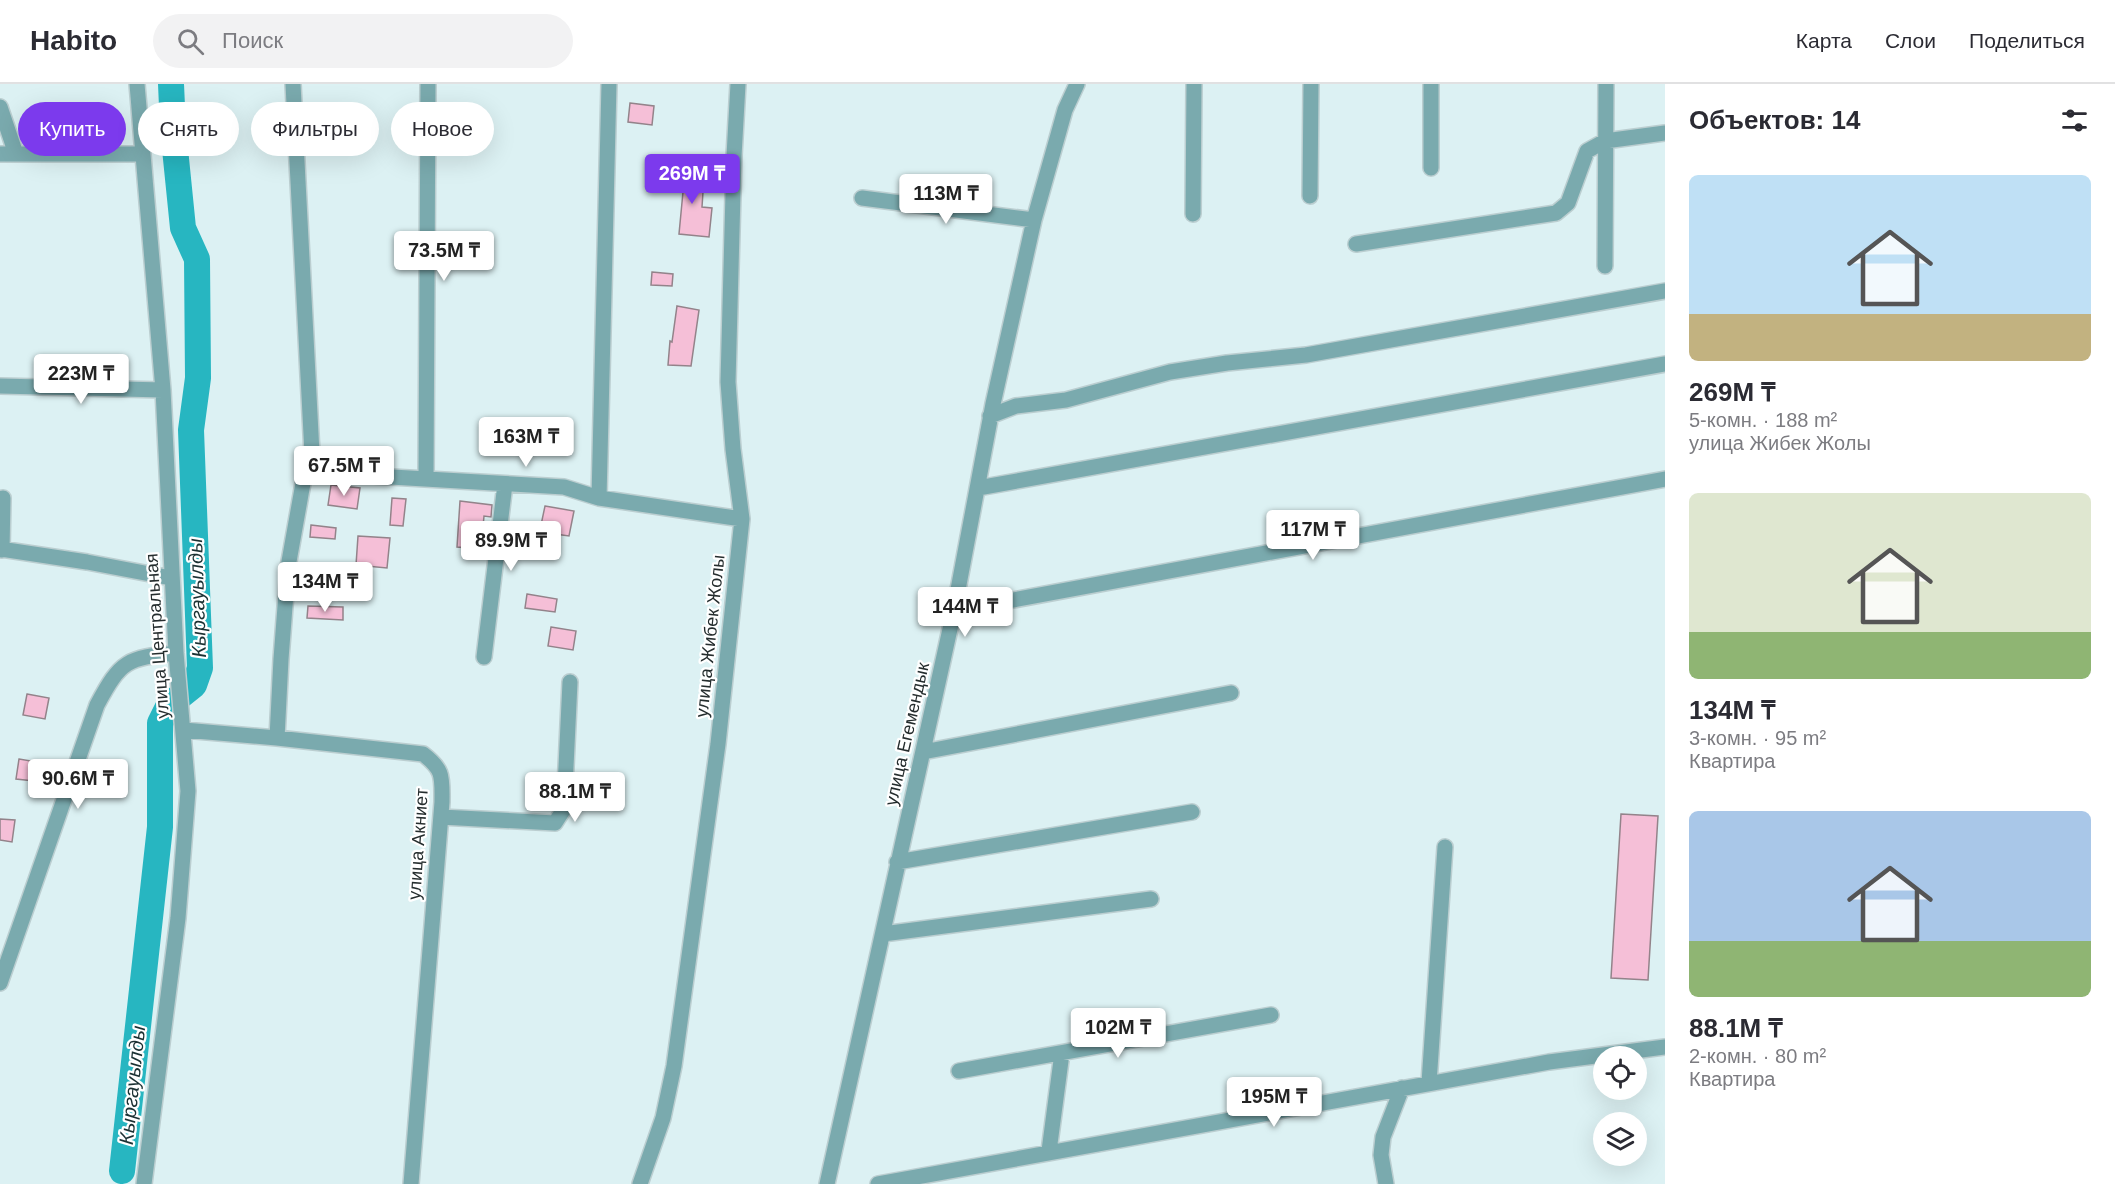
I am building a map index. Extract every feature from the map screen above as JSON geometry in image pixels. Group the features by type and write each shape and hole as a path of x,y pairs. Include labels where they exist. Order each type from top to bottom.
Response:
{"street":[{"name":"улица Центральная","path":"137,84 138,102"},
{"path":"293,84 313,473"},
{"path":"426,479 428,84"},
{"path":"599,498 609,84"},
{"name":"улица Жибек Жолы","path":"640,1184 663,1118 674,1066 718,744 742,519 733,449 728,382 738,84"},
{"name":"улица Егемендык","path":"827,1184 954,611 990,416 1034,220 1065,110 1077,84"},
{"path":"1193,214 1194,84"},
{"path":"1310,196 1311,84"},
{"path":"1431,84 1431,168"},
{"path":"1605,266 1606,84"},
{"path":"0,107 16,154"},
{"path":"1356,244 1556,213 1569,202 1587,151 1605,141 1665,133"},
{"path":"0,154 138,154"},
{"name":"улица Центральная","path":"142,156 163,390 171,578 188,790 178,918 144,1184"},
{"path":"862,198 1034,220"},
{"path":"990,416 1016,406 1066,400 1170,372 1227,363 1306,355 1665,291"},
{"path":"978,488 1665,364"},
{"path":"0,386 163,390"},
{"path":"277,738 288,567 305,472 564,487 599,498 742,519"},
{"path":"954,611 1665,479"},
{"path":"484,657 505,484"},
{"path":"3,498 1,550 87,562 171,578"},
{"path":"0,983 98,705 110,680 123,666 140,657 176,653"},
{"path":"441,818 555,823 564,809 570,682"},
{"path":"923,752 1231,693"},
{"name":"улица Акниет","path":"184,730 423,754 434,762 442,774 441,818 411,1184"},
{"path":"897,862 1192,812"},
{"path":"1430,1083 1445,847"},
{"path":"883,934 1150,899"},
{"path":"959,1071 1271,1015"},
{"path":"878,1184 1049,1151 1549,1062 1665,1047"},
{"path":"1049,1151 1062,1053"},
{"path":"1386,1184 1381,1155 1383,1137 1402,1088"}],"building":[{"path":"630,103 654,106 652,125 628,122"},
{"path":"668,174 704,177 702,207 712,208 709,237 679,234 683,192 667,190"},
{"path":"652,272 673,274 672,286 651,285"},
{"path":"677,306 699,310 691,366 668,365"},
{"path":"331,485 360,488 357,509 328,505"},
{"path":"392,498 406,499 403,526 390,525"},
{"path":"460,501 492,505 491,517 484,516 481,549 457,547"},
{"path":"545,506 574,511 569,536 548,533 549,526 541,525"},
{"path":"311,525 336,528 335,539 310,537"},
{"path":"358,536 390,538 387,568 356,565"},
{"path":"527,594 557,599 555,612 525,608"},
{"path":"308,606 343,607 343,620 307,618"},
{"path":"551,627 576,631 573,650 548,646"},
{"path":"27,694 49,698 45,719 23,715"},
{"path":"19,759 37,762 34,781 16,779"},
{"path":"1621,814 1658,816 1648,980 1611,978"},
{"path":"0,819 15,820 12,842 0,840"}],"waterway":[{"name":"Кыргауылды","path":"122,1171 160,827 160,723 169,705 194,685 200,668 191,430 198,378 197,259 183,228 171,84"}]}
